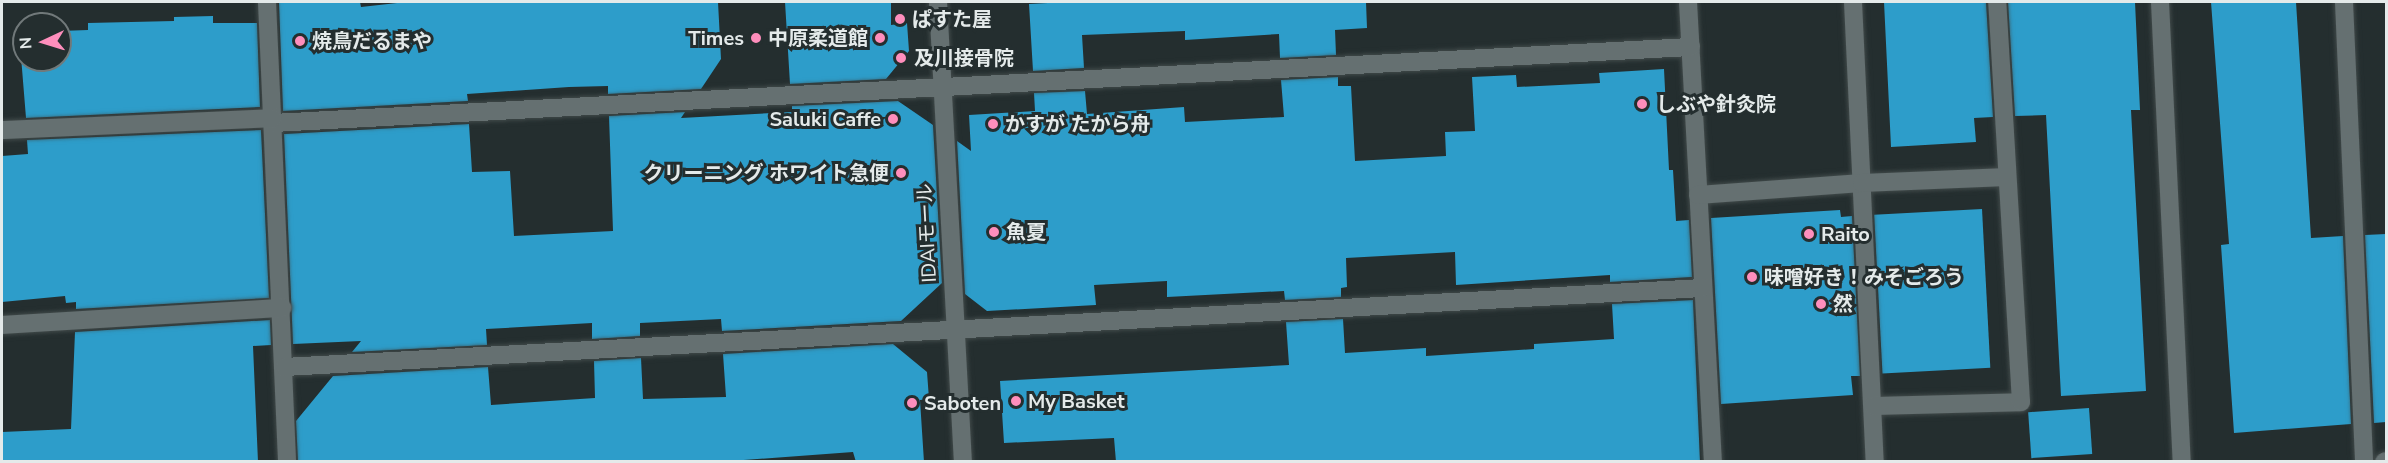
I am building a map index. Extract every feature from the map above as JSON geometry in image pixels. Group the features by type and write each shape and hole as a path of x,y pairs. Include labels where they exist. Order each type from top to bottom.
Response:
{"street":[{"path":"267,2 285,367 287,462"},
{"name":"IDAIモール","path":"938,2 963,462"},
{"path":"1688,2 1713,462"},
{"path":"1853,2 1875,462"},
{"path":"1873,406 2021,402 1997,2"},
{"path":"2160,2 2182,462"},
{"path":"2344,2 2364,462"},
{"path":"2,130 273,120 942,87 1691,46"},
{"path":"1698,195 1862,183 2007,177"},
{"path":"285,367 1703,288"},
{"path":"2,325 282,308"}],"building":[{"path":"279,2 360,2 361,7 406,2 718,2 721,59 701,89 608,94 608,86 569,87 467,94 468,101 283,111"},
{"path":"785,2 891,2 891,25 907,23 909,51 886,79 790,84"},
{"path":"1366,2 1367,28 1335,30 1336,55 1280,58 1279,34 1185,40 1185,31 1082,35 1084,68 1033,71 1029,4"},
{"path":"1884,2 1986,2 1993,117 1974,118 1976,142 1891,147"},
{"path":"2008,2 2135,2 2140,110 2131,110 2146,391 2061,396 2046,115 2015,116"},
{"path":"2211,2 2296,2 2311,238 2343,236 2351,424 2234,433 2221,245 2229,244"},
{"path":"213,16 213,23 257,23 260,107 26,118 22,72 72,72 72,31 88,30 88,23 174,21 174,17"},
{"path":"1664,69 1669,170 1673,170 1676,221 1689,220 1692,277 1610,282 1610,275 1456,285 1455,252 1346,258 1347,287 1341,288 1341,297 1285,300 1284,291 1167,297 1167,281 1094,285 1096,305 987,311 965,294 957,141 971,151 969,115 1035,111 1034,93 1085,91 1087,114 1184,107 1185,122 1284,117 1281,80 1338,77 1338,86 1351,86 1355,161 1446,156 1445,132 1475,131 1472,77 1516,75 1517,87 1600,83 1599,73"},
{"path":"898,101 933,125 942,283 901,321 722,331 721,319 640,323 640,336 592,339 592,323 486,329 487,345 352,352 361,341 293,344 284,134 469,124 472,172 510,171 514,236 613,231 609,116 685,112 681,118 792,112 792,106"},
{"path":"261,130 269,298 76,309 76,302 66,303 65,296 2,302 2,156 28,154 27,140"},
{"path":"1982,209 1990,368 1882,373 1874,215"},
{"path":"1840,210 1841,217 1852,216 1860,376 1851,376 1853,395 1721,404 1711,218"},
{"path":"2386,234 2386,422 2374,423 2365,235"},
{"path":"1693,300 1700,462 1116,462 1114,438 1004,443 1000,381 1289,365 1286,322 1343,319 1345,353 1426,348 1426,356 1534,349 1534,344 1614,339 1612,304"},
{"path":"270,320 271,345 253,346 258,462 2,462 2,432 71,429 75,332"},
{"path":"893,344 927,372 929,399 920,400 924,462 856,462 853,452 716,462 298,462 296,421 333,376 488,367 491,405 595,398 594,361 641,358 643,399 726,397 723,354"},
{"path":"2089,408 2092,454 2031,458 2028,412"}],"place":[{"name":"ぱすた屋","path":"900,19"},
{"name":"Times","path":"756,38"},
{"name":"中原柔道館","path":"880,38"},
{"name":"焼鳥だるまや","path":"300,41"},
{"name":"及川接骨院","path":"901,58"},
{"name":"しぶや針灸院","path":"1642,104"},
{"name":"Saluki Caffe","path":"893,119"},
{"name":"かすが たから舟","path":"993,124"},
{"name":"クリーニング ホワイト急便","path":"901,173"},
{"name":"魚夏","path":"994,232"},
{"name":"Raito","path":"1809,234"},
{"name":"味噌好き！みそごろう","path":"1752,277"},
{"name":"然","path":"1821,304"},
{"name":"My Basket","path":"1016,401"},
{"name":"Saboten","path":"912,403"}]}
